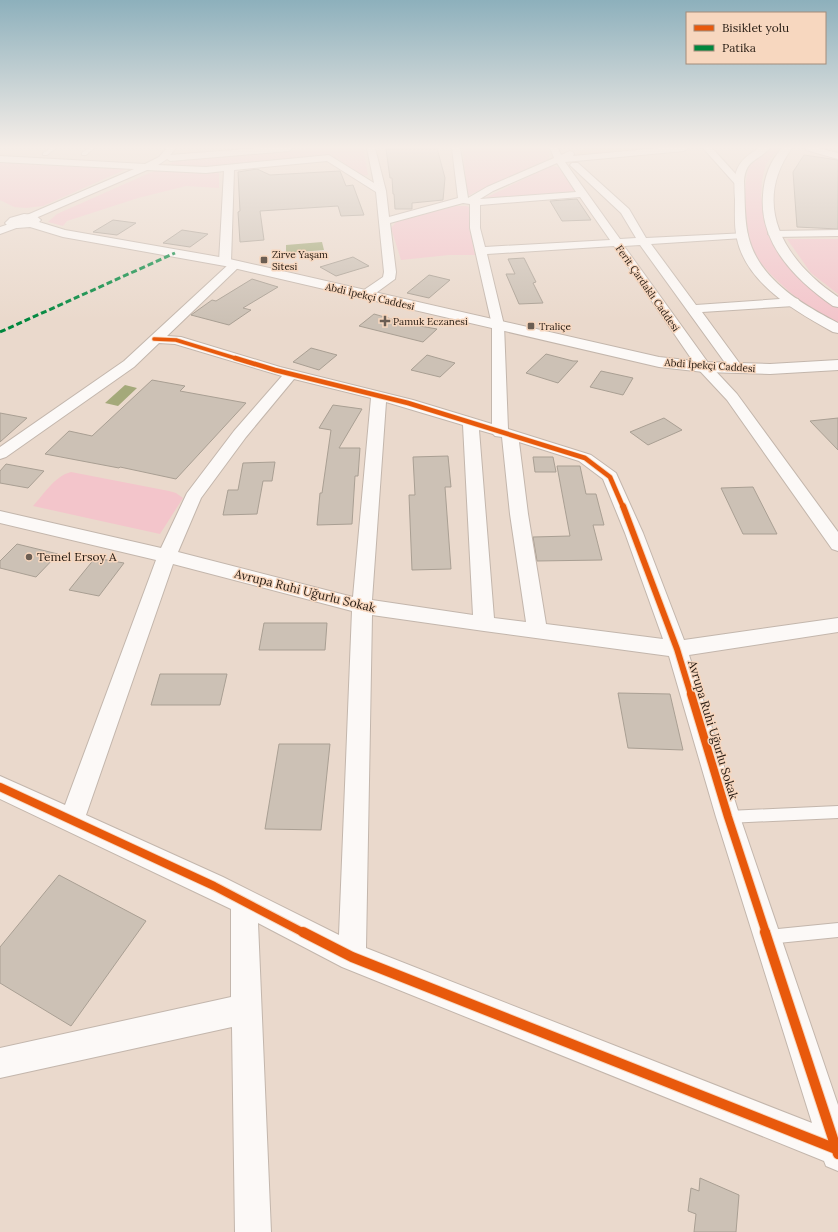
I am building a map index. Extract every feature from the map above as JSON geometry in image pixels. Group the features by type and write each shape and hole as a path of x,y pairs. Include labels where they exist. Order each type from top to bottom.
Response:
{"main road":[{"path":"740,205 742,235 747,250 755,264 766,278 794,302 838,329"},
{"path":"768,205 770,219 777,242 811,284 838,303"},
{"path":"5,212 16,221"},
{"name":"Abdi İpekçi Caddesi","path":"16,221 31,220 63,233 230,263 659,362 704,367 770,369 835,364"}],"street":[{"path":"31,220 62,205"},
{"path":"0,454 129,364 230,263 229,205"},
{"path":"364,295 389,279 390,272 382,205"},
{"path":"384,221 450,205"},
{"path":"470,205 498,325 505,434 537,631"},
{"name":"Ferit Çardaklı Caddesi","path":"592,205 704,367 732,397 838,545"},
{"path":"619,205 625,211 643,241 736,368"},
{"path":"0,231 16,221"},
{"path":"774,234 838,233"},
{"path":"481,251 742,235"},
{"path":"693,309 794,302"},
{"path":"154,339 176,340 291,374 408,403 471,424 585,458 610,477 634,533 677,648 838,625"},
{"path":"72,820 167,556 193,497 240,434 291,374"},
{"path":"352,958 362,606 379,396"},
{"path":"471,424 484,624"},
{"name":"Avrupa Ruhi Uğurlu Sokak","path":"0,517 167,556 362,606 484,624 677,648 728,817 837,1151"},
{"path":"0,787 214,886 352,958 837,1151"},
{"path":"244,902 253,1232"},
{"path":"0,1063 246,1009"}],"lane":[{"path":"728,817 838,812"},
{"path":"767,937 838,930"}],"shaded area":[{"path":"11,205 44,205 26,208"},
{"path":"76,205 115,205 67,221 63,226 48,222 57,214"},
{"path":"746,205 763,205 770,236 784,261 808,287 838,308 838,325 828,320 791,293 768,271 760,261 751,244"},
{"path":"456,206 466,206 471,208 469,227 475,255 449,255 401,260 391,228 396,222"},
{"path":"787,239 838,239 838,294 811,273"},
{"path":"322,242 324,250 286,253 286,245"},
{"path":"125,385 137,388 118,406 105,403"},
{"path":"71,472 169,491 176,493 183,498 160,534 33,506 55,481"}],"building":[{"path":"240,205 361,205 364,215 341,216 338,206 260,211 264,240 240,242 238,212 240,211"},
{"path":"395,205 412,205 412,209 395,209"},
{"path":"553,205 581,205 591,220 562,221"},
{"path":"795,205 838,205 838,229 797,227"},
{"path":"113,220 136,223 117,235 93,232"},
{"path":"182,230 208,234 190,247 163,243"},
{"path":"353,257 369,266 336,276 320,267"},
{"path":"524,258 536,282 533,283 543,303 519,304 506,274 515,274 508,259"},
{"path":"429,275 450,280 429,298 407,293"},
{"path":"252,279 278,287 243,308 251,310 229,325 191,315 212,300 216,301"},
{"path":"374,314 409,324 437,329 423,342 359,326"},
{"path":"311,348 337,355 319,370 293,362"},
{"path":"546,354 578,361 558,383 526,373"},
{"path":"427,355 455,363 440,377 411,370"},
{"path":"601,371 633,378 623,395 590,387"},
{"path":"152,380 185,386 180,391 246,403 176,479 120,467 45,454 69,431 92,436"},
{"path":"333,405 362,409 339,448 360,448 358,476 355,476 352,524 317,525 320,493 322,493 331,430 319,428"},
{"path":"0,413 27,418 0,442"},
{"path":"664,418 682,430 648,445 630,432"},
{"path":"838,418 838,450 810,421"},
{"path":"448,456 451,487 445,487 451,569 412,570 409,495 415,495 413,457"},
{"path":"533,457 553,457 556,472 535,472"},
{"path":"275,462 272,481 263,481 257,514 223,515 228,490 238,490 243,463"},
{"path":"6,464 44,471 28,488 0,483 0,471"},
{"path":"557,466 580,466 586,494 596,494 604,525 593,525 602,560 537,561 533,537 570,536"},
{"path":"753,487 777,534 743,534 721,488"},
{"name":"Temel Ersoy A","path":"17,544 58,554 36,577 0,568 0,561"},
{"path":"95,558 124,563 99,596 69,590"},
{"path":"264,623 327,623 325,650 259,650"},
{"path":"160,674 227,674 220,705 151,705"},
{"path":"618,693 670,694 683,750 628,748"},
{"path":"279,744 330,744 321,830 265,829"},
{"path":"59,875 146,921 71,1026 0,983 0,947"},
{"path":"700,1178 739,1195 736,1232 694,1232 696,1214 688,1211 691,1188 699,1191"}],"marked path":[{"path":"0,332 175,253"}],"cycle path":[{"path":"154,339 176,340 275,370 408,403 585,458 610,477 634,533 677,649 728,817 838,1154"},
{"path":"0,787 214,886 352,957 836,1149"}],"place":[{"name":"Zirve Yaşam Sitesi","path":"264,260"},
{"name":"Pamuk Eczanesi","path":"385,321"},
{"name":"Traliçe","path":"531,326"},
{"name":"Temel Ersoy A","path":"29,557"}]}
